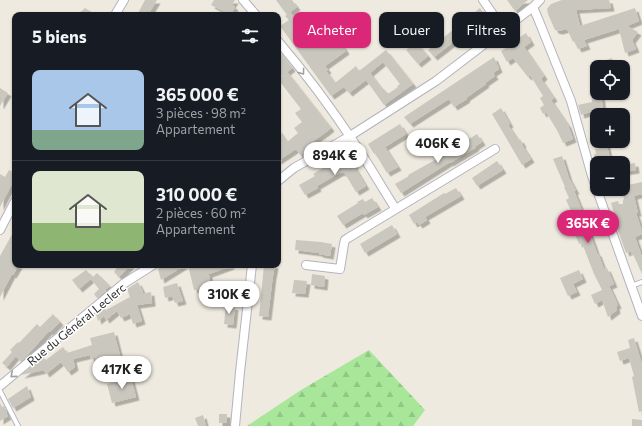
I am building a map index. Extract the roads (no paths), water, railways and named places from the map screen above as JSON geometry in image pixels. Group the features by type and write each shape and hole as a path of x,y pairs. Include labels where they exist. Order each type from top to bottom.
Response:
{"street":[{"path":"117,12 124,0"},
{"path":"243,0 253,12"},
{"path":"483,0 491,12"},
{"path":"520,17 540,0"},
{"path":"533,7 571,101 592,176 642,316"},
{"path":"281,45 350,136 395,208"},
{"path":"281,179 294,168 350,136 436,81 479,48"},
{"path":"306,265 340,269 345,240 395,208 495,149"},
{"path":"0,230 12,207"},
{"name":"Rue du Général Leclerc","path":"0,386 123,284 148,268"},
{"path":"235,426 252,268"}],"lane":[{"path":"631,286 642,282"},
{"path":"0,391 18,426"}]}
